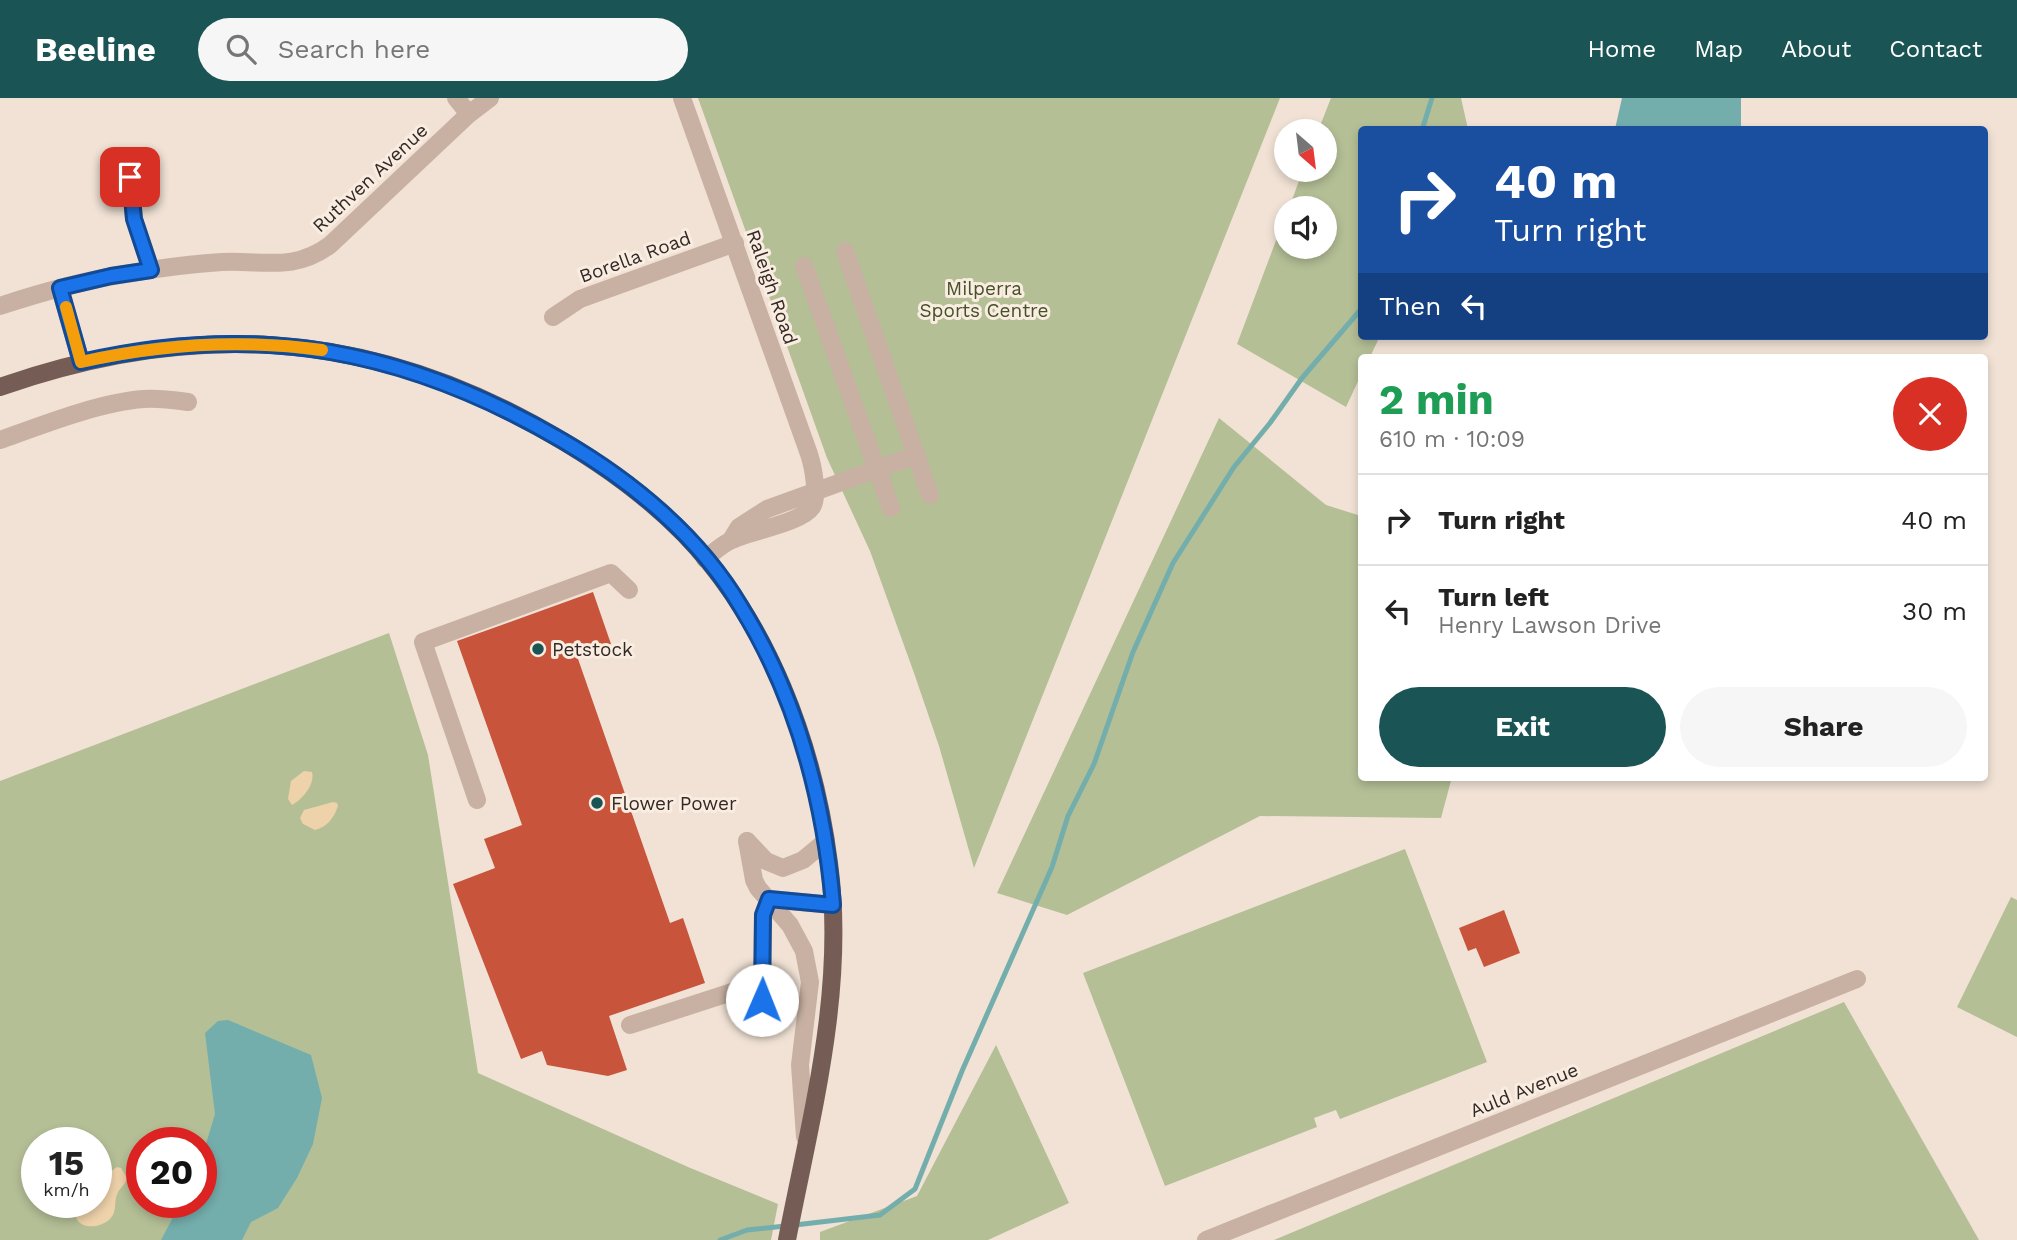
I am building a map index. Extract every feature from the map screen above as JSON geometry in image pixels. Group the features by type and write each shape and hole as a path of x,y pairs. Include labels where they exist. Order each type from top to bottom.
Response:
{"main road":[{"path":"0,387 81,362 147,349 240,344 327,350 406,369 495,404 595,460 661,512 687,537 741,605 772,666 795,718 811,766 826,841 833,905 834,963 830,1006 787,1240"}],"street":[{"path":"456,98 469,114"},
{"name":"Ruthven Avenue","path":"0,306 111,276 244,261 287,263 310,258 330,245 469,114 490,98"},
{"name":"Raleigh Road","path":"682,98 813,466 816,480 814,491"},
{"path":"130,177 134,219 151,270"},
{"name":"Borella Road","path":"554,317 580,299 735,243"},
{"path":"845,251 930,495"},
{"path":"804,266 891,508"},
{"path":"60,288 81,362"},
{"path":"0,440 57,420 130,401 159,399 188,402"},
{"path":"705,559 731,540 802,515 814,504 814,491 916,455"},
{"path":"477,800 423,642 611,573 629,590"},
{"path":"806,1143 800,1065 810,982 803,951 790,925 754,880 747,841 766,861 783,868 803,860 826,841"},
{"path":"769,899 833,905"},
{"path":"630,1025 735,991 762,1000 763,915 769,899"},
{"name":"Auld Avenue","path":"1206,1240 1857,979"}],"green space":[{"name":"Milperra Sports Centre","path":"698,98 1280,98 974,868 939,746 914,673 870,551 827,458"},
{"path":"1331,98 1461,98 1467,126 1358,126 1358,340 1378,340 1371,354 1358,354 1358,381 1346,407 1237,344 1274,246 1274,259 1337,259 1337,196 1293,196 1299,182 1337,182 1337,119 1323,119"},
{"path":"1219,418 1326,505 1358,515 1358,781 1451,781 1441,818 1260,816 1067,915 997,893"},
{"path":"389,633 428,755 478,1073 688,1167 778,1204 771,1240 0,1240 0,781"},
{"path":"1405,849 1487,1062 1340,1119 1336,1110 1314,1118 1317,1127 1165,1186 1083,973"},
{"path":"2011,897 2017,900 2017,1037 1957,1007"},
{"path":"1844,1002 1979,1240 1274,1240"},
{"path":"996,1045 1069,1203 988,1240 820,1240 820,1232 917,1196"}],"sand":[{"path":"304,771 312,772 312,781 304,795 292,805 288,799 291,781"},
{"path":"333,802 338,806 326,824 315,830 303,824 300,818 304,810"},
{"path":"121,1168 126,1180 118,1192 112,1216 112,1171"},
{"path":"77,1218 111,1218 96,1226 83,1225"}],"water":[{"path":"1622,98 1741,98 1741,126 1616,126"},
{"path":"228,1020 311,1055 322,1098 313,1144 297,1178 278,1208 251,1222 242,1240 161,1240 173,1218 217,1218 217,1127 211,1127 215,1114 205,1033 218,1021"}],"building":[{"path":"593,592 611,644 577,656 670,923 683,918 705,983 609,1016 627,1070 608,1076 547,1065 542,1051 521,1059 453,884 495,868 484,839 522,825 457,641"},
{"path":"1504,910 1520,953 1484,967 1476,948 1468,951 1459,928"}],"waterway":[{"path":"1423,126 1432,98"},
{"path":"795,1225 880,1215 915,1189 962,1071 1052,867 1068,816 1094,764 1133,652 1173,563 1234,467 1302,378 1358,313"},
{"path":"720,1240 747,1230 785,1226"}],"slow traffic":[{"path":"66,307 81,362 147,349 194,345 263,344 322,350"}],"place":[{"name":"Petstock","path":"538,649"},
{"name":"Flower Power","path":"597,803"}],"route":[{"path":"130,177 134,219 151,270 60,288 81,362 147,349 240,344 327,350 406,369 495,404 595,460 674,524 717,573 741,605 795,718 817,791 830,870 833,905 769,899 763,915 762,1000"}]}
